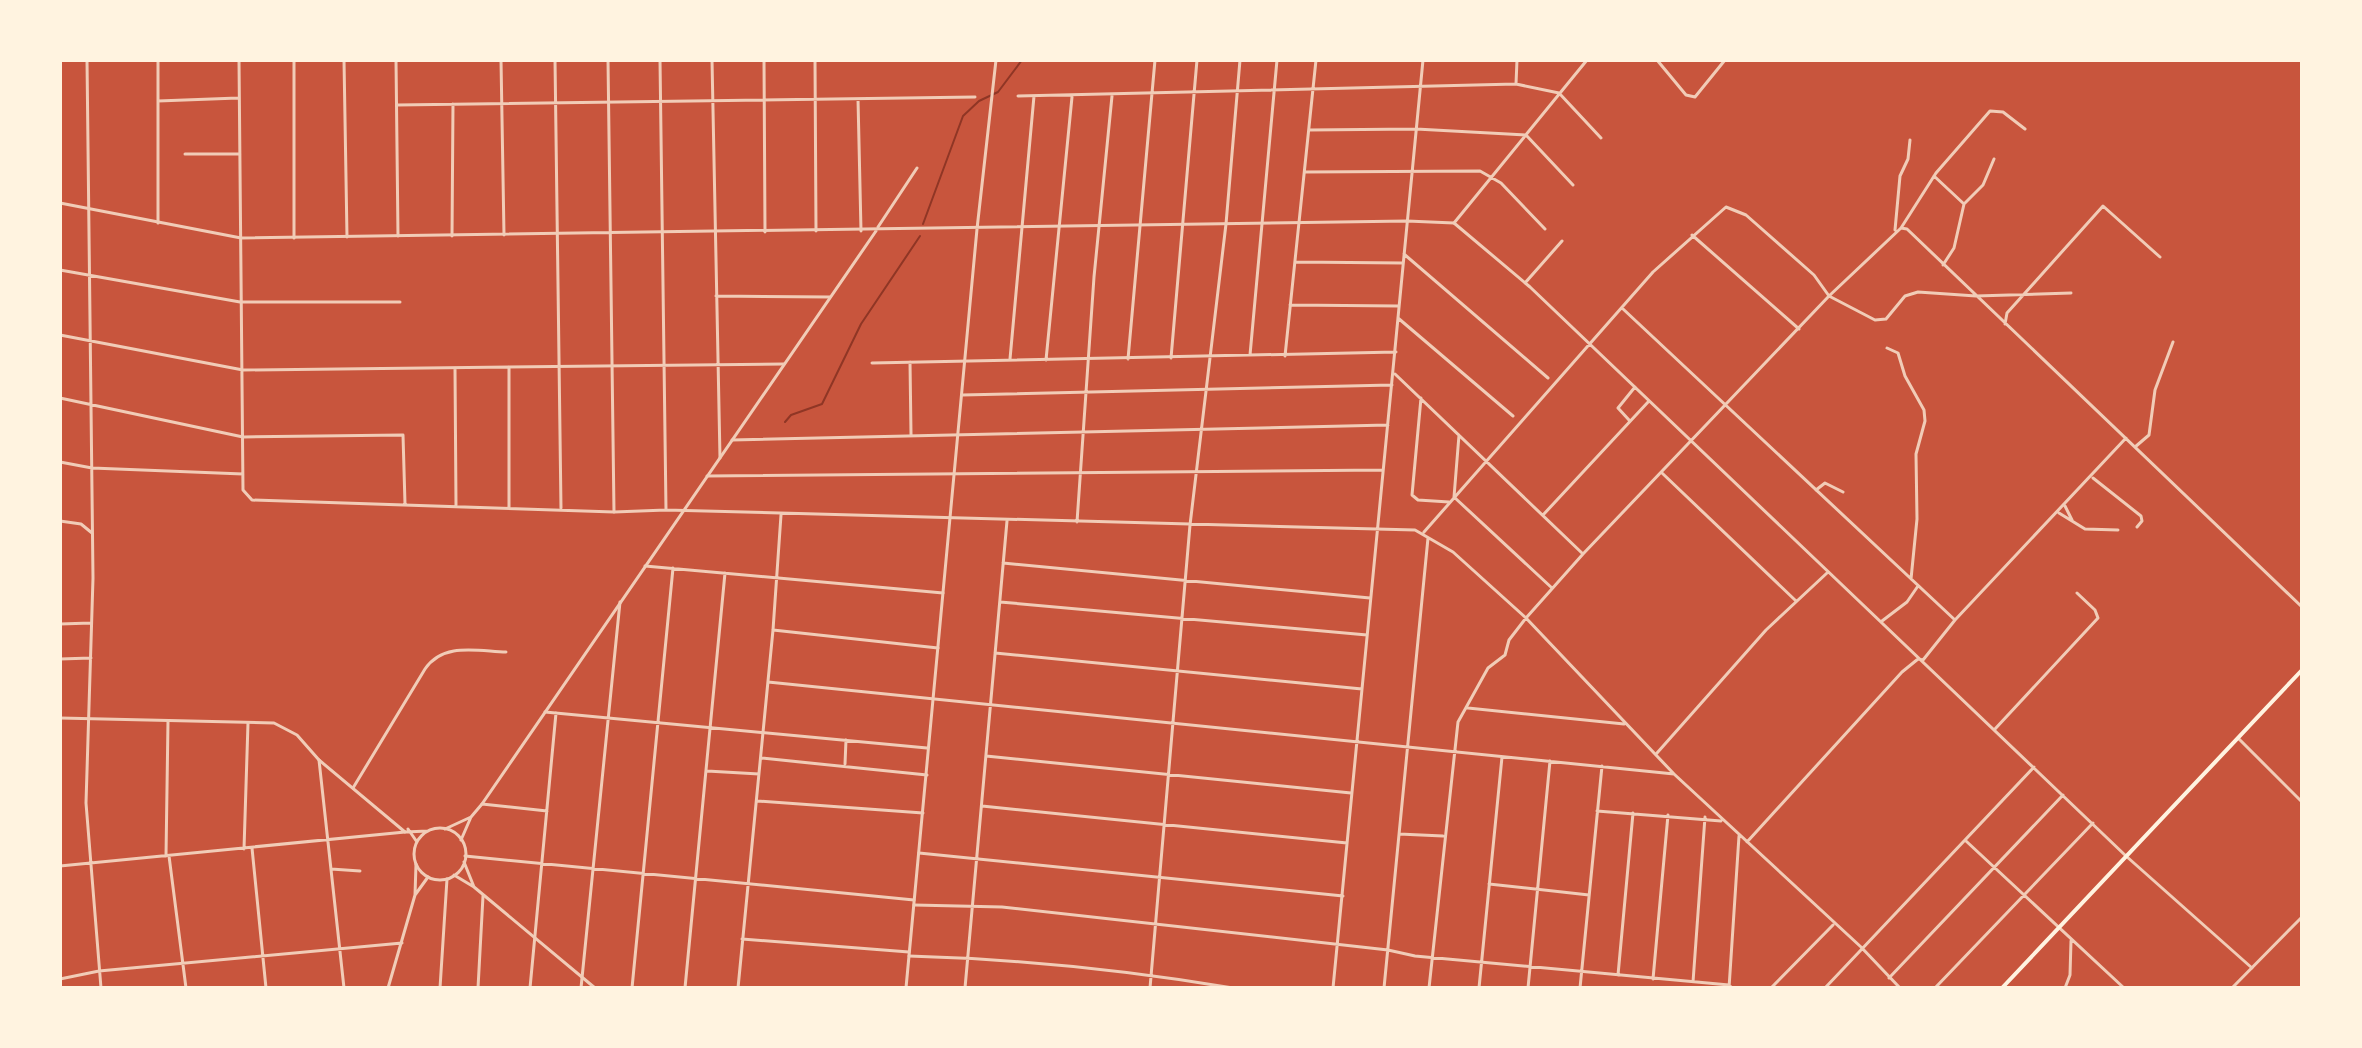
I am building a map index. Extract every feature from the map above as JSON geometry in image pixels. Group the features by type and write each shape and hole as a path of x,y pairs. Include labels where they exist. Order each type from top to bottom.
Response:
{"main road":[{"path":"2002,988 2302,670"}],"street":[{"path":"87,60 93,341 91,718 87,747 89,865 101,988"},
{"path":"158,60 158,223"},
{"path":"239,60 243,490 252,500 614,512 666,510 950,520 1378,527 1423,533 1453,552 1526,618 1674,774 1861,947 1898,987"},
{"path":"294,60 294,238"},
{"path":"344,60 347,237"},
{"path":"396,60 398,236"},
{"path":"501,60 504,235"},
{"path":"555,60 561,508"},
{"path":"608,60 614,512"},
{"path":"660,60 666,510"},
{"path":"712,60 720,458"},
{"path":"764,60 765,232"},
{"path":"815,60 816,231"},
{"path":"906,988 977,229 996,60"},
{"path":"1128,359 1155,60"},
{"path":"1171,358 1197,60"},
{"path":"1150,988 1184,580 1226,224 1240,60"},
{"path":"1250,357 1277,60"},
{"path":"1285,356 1316,60"},
{"path":"1333,988 1423,60"},
{"path":"1516,84 1517,60"},
{"path":"1454,223 1587,60"},
{"path":"1657,60 1686,95 1695,97 1725,60"},
{"path":"1018,96 1516,84 1559,93 1601,138"},
{"path":"1046,360 1072,95"},
{"path":"1077,522 1112,95"},
{"path":"1010,360 1034,96"},
{"path":"397,105 975,97"},
{"path":"158,101 239,98"},
{"path":"858,99 861,231"},
{"path":"452,236 453,104"},
{"path":"1901,228 1934,176 1990,111 2003,112 2025,129"},
{"path":"1309,130 1416,129 1526,135 1573,185"},
{"path":"1895,230 1900,176 1908,159 1910,140"},
{"path":"185,154 240,154"},
{"path":"1943,265 1954,248 1964,204 1983,185 1994,159"},
{"path":"474,887 461,840 471,817 917,168"},
{"path":"1305,172 1480,171 1489,179 1501,183 1545,229"},
{"path":"1934,176 1964,204"},
{"path":"60,203 241,238 1407,221 1454,223 1525,283 2126,856 2252,968"},
{"path":"2005,324 2007,313 2103,206 2160,257"},
{"path":"1423,533 1588,344 1692,235 1726,207 1736,208 1814,275 1829,296 1881,320 1886,319 1905,296 1918,292 1976,296 2071,293"},
{"path":"1429,988 1458,722 1488,668 1505,655 1509,640 1583,554 1895,230 1907,229 2302,607"},
{"path":"1692,235 1799,329"},
{"path":"1525,283 1562,241"},
{"path":"1404,254 1548,378"},
{"path":"1295,262 1403,263"},
{"path":"60,270 240,302 400,302"},
{"path":"716,296 830,297"},
{"path":"1290,305 1399,306"},
{"path":"1622,308 1955,620"},
{"path":"1398,318 1513,416"},
{"path":"60,335 243,370 784,364"},
{"path":"2135,447 2149,435 2155,390 2173,342"},
{"path":"1887,348 1898,353 1905,376 1924,410 1925,421 1916,454 1917,519 1911,579"},
{"path":"872,363 1396,352"},
{"path":"910,362 911,436"},
{"path":"455,367 456,505"},
{"path":"509,367 509,507"},
{"path":"1395,373 1583,554"},
{"path":"962,395 1392,385"},
{"path":"1630,421 1618,408 1635,387"},
{"path":"60,398 243,437 403,435 405,504"},
{"path":"1421,398 1412,495 1418,500 1449,502"},
{"path":"1543,515 1649,401"},
{"path":"732,440 1388,425"},
{"path":"1454,497 1459,435"},
{"path":"1923,660 1955,620 2093,478 2126,438"},
{"path":"60,462 92,468 243,474"},
{"path":"707,476 1383,470"},
{"path":"1662,473 1795,600"},
{"path":"2093,478 2141,516 2142,521 2137,527"},
{"path":"1816,490 1825,483 1843,492"},
{"path":"1454,497 1552,588"},
{"path":"2065,506 2072,520"},
{"path":"2059,513 2085,529 2118,530"},
{"path":"738,988 773,630 781,515"},
{"path":"60,521 81,524 92,533"},
{"path":"965,988 1007,521"},
{"path":"1384,988 1428,536"},
{"path":"1003,563 1371,598"},
{"path":"645,566 943,593"},
{"path":"632,988 673,568"},
{"path":"1657,753 1795,600 1829,572"},
{"path":"685,988 725,573"},
{"path":"1882,621 1907,602 1918,586"},
{"path":"1995,729 2098,618 2095,610 2077,593"},
{"path":"581,988 620,602"},
{"path":"1000,602 1368,635"},
{"path":"60,624 91,623"},
{"path":"773,630 938,648"},
{"path":"353,788 425,669 438,654 456,650 506,652"},
{"path":"995,653 1362,689"},
{"path":"60,659 91,658"},
{"path":"1747,842 1902,672 1918,659 1923,660"},
{"path":"768,682 1674,774"},
{"path":"1468,708 1626,724"},
{"path":"545,712 928,748"},
{"path":"530,988 532,935 556,713"},
{"path":"60,718 286,726 319,760 417,842"},
{"path":"168,721 167,856 186,988"},
{"path":"244,849 248,723"},
{"path":"2239,739 2302,802"},
{"path":"845,765 846,740"},
{"path":"1479,988 1502,755"},
{"path":"986,756 1351,793"},
{"path":"761,758 927,775"},
{"path":"319,760 344,988"},
{"path":"1528,988 1550,760"},
{"path":"1580,988 1602,766"},
{"path":"1825,988 2034,767"},
{"path":"706,771 759,774"},
{"path":"1889,978 2063,794"},
{"path":"757,801 923,813"},
{"path":"482,804 547,811"},
{"path":"982,806 1347,843"},
{"path":"1597,811 1705,817 1725,822"},
{"path":"1618,975 1633,813"},
{"path":"1653,979 1668,815"},
{"path":"60,866 328,841 406,830 445,829 471,817"},
{"path":"1693,982 1705,817"},
{"path":"1935,988 2093,823"},
{"path":"445,829 461,840"},
{"path":"388,988 415,895 417,842 428,831"},
{"path":"1399,834 1444,836"},
{"path":"465,859 593,867 914,903 1002,907 1388,950 1432,958 1730,987 1739,835"},
{"path":"1965,841 2124,988"},
{"path":"252,847 266,988"},
{"path":"919,853 1343,896"},
{"path":"416,864 428,877 447,879 454,875 465,859"},
{"path":"331,869 360,871"},
{"path":"454,875 483,894 595,988"},
{"path":"415,895 428,877"},
{"path":"440,988 447,879"},
{"path":"1489,884 1589,895"},
{"path":"478,988 483,894"},
{"path":"2232,988 2302,917"},
{"path":"1771,988 1833,924"},
{"path":"742,939 1151,974 1233,988"},
{"path":"2065,988 2070,975 2071,940"},
{"path":"60,979 99,971 402,943"}],"waterway":[{"path":"923,224 963,116 979,101 998,92 1022,60"},
{"path":"785,422 791,415 822,404 861,324 920,236"}]}
